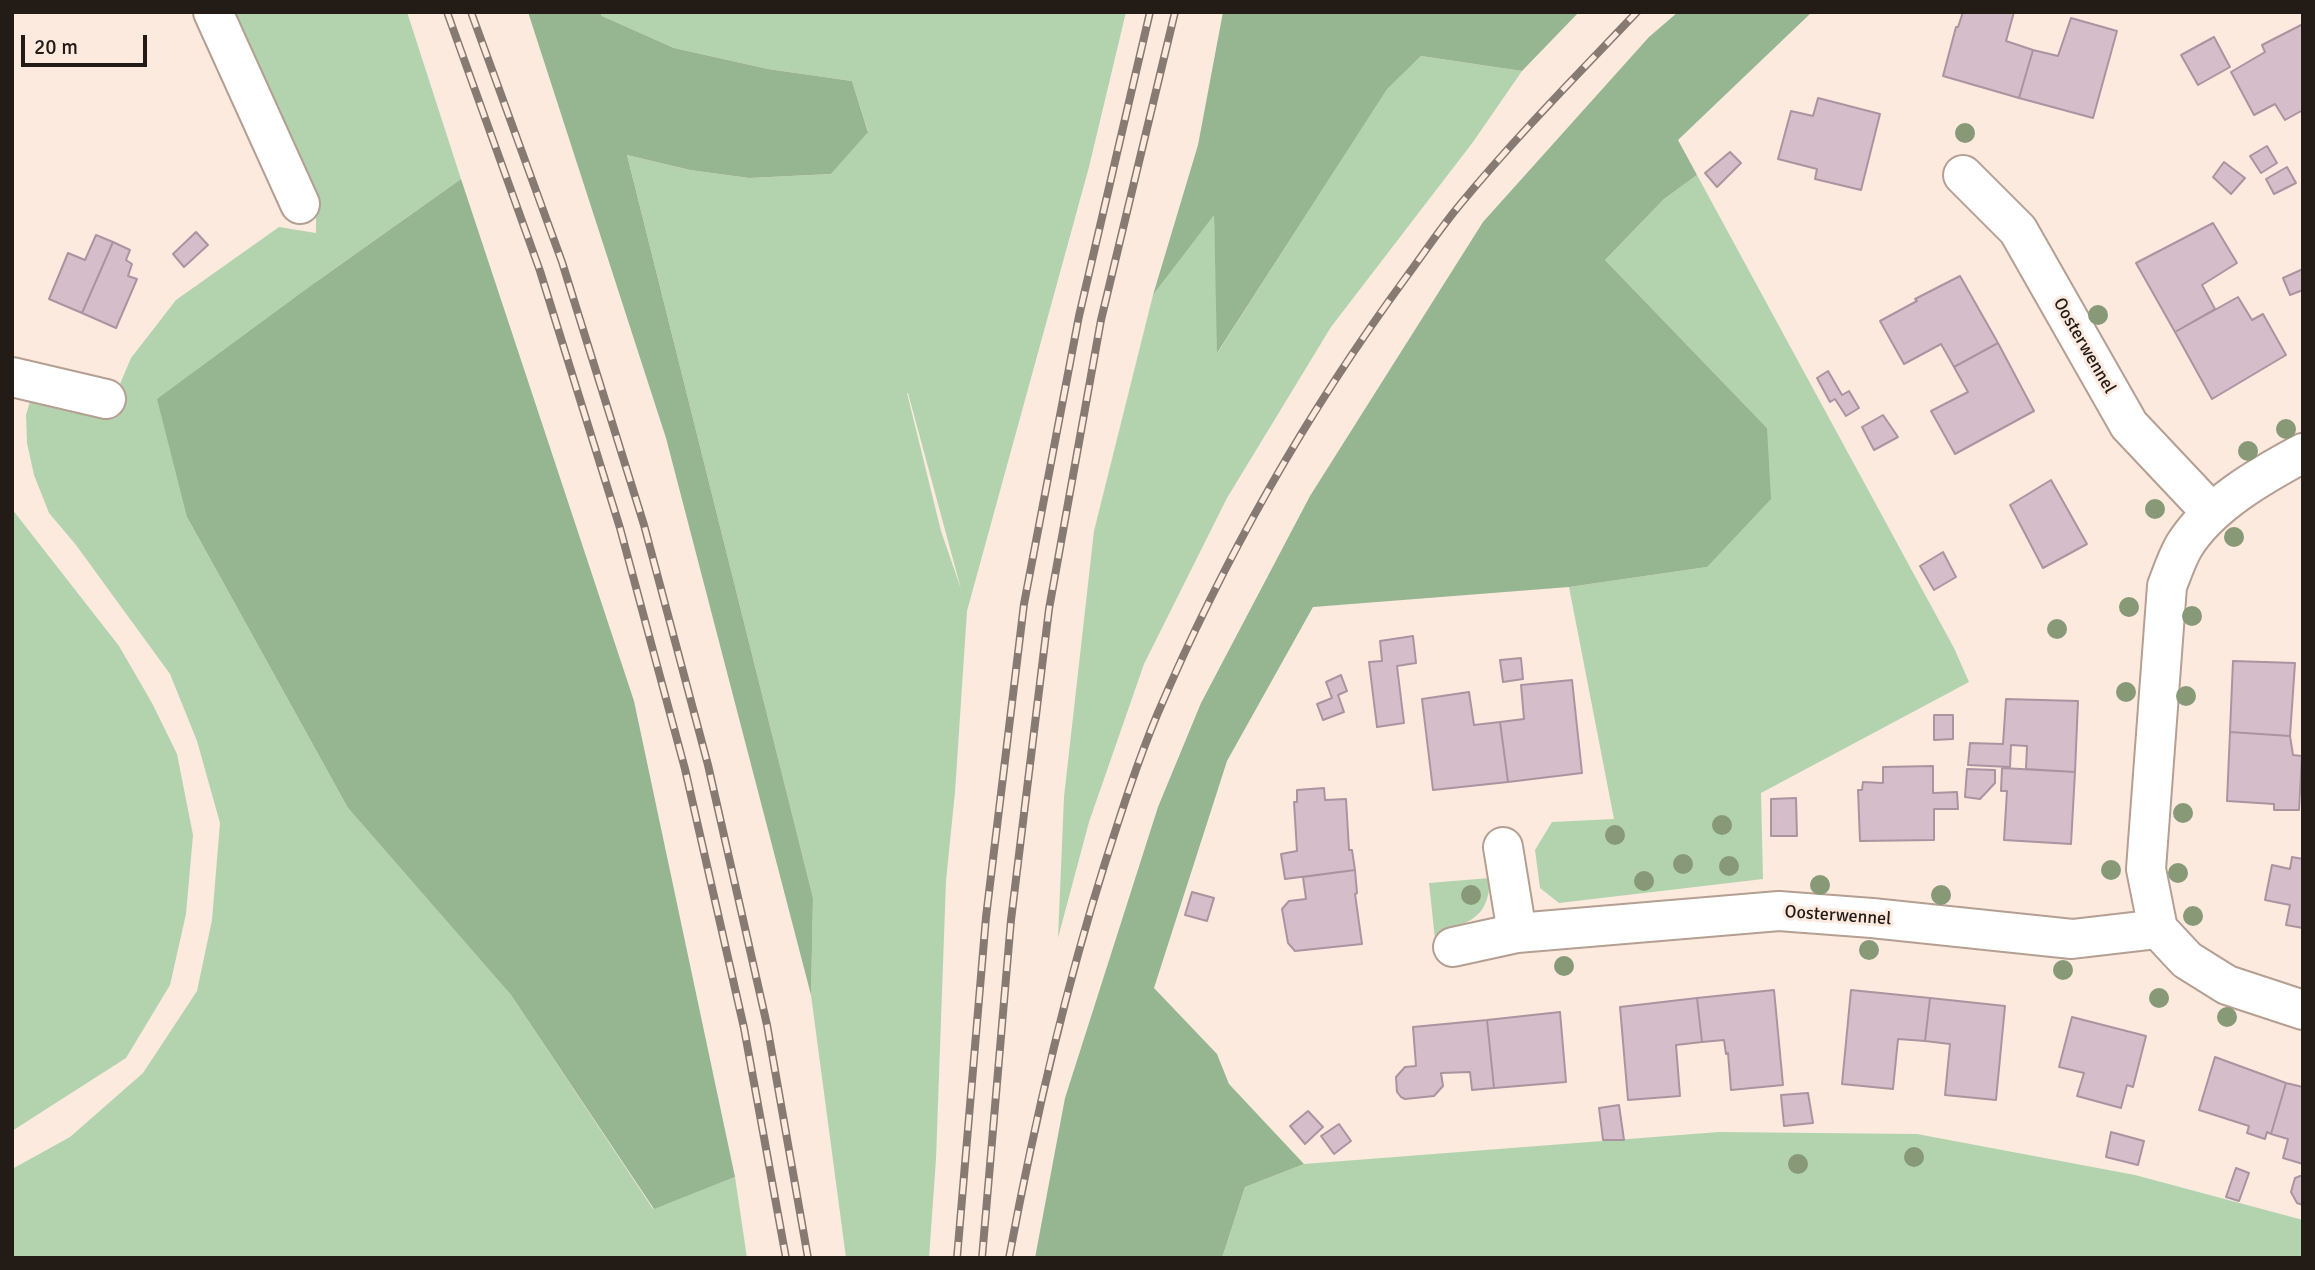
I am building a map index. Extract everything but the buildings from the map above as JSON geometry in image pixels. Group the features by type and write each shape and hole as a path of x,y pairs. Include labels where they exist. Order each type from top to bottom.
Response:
{"street":[{"path":"213,12 300,204"},
{"name":"Oosterwennel","path":"1963,175 2018,230 2129,425 2211,512"},
{"path":"12,377 106,399"},
{"path":"2303,453 2277,467 2211,512 2184,546 2167,586 2146,869 2158,929 2187,960 2227,985 2303,1010"},
{"path":"1503,847 1517,933"},
{"name":"Oosterwennel","path":"1453,947 1517,933 1779,911 2072,939 2158,929"}],"green space":[{"path":"233,12 407,12 461,179 316,282 187,517 348,808 511,995 653,1209 735,1177 747,1258 12,1258 12,1169 70,1137 143,1073 197,991 212,920 220,823 197,741 170,674 76,545 49,513 34,475 27,443 26,415 31,398 106,417 131,358 176,300 279,227 316,233 316,203"},
{"path":"528,12 600,12 602,16 674,48 768,69 852,81 868,132 831,174 749,178 690,170 627,155 813,898 811,995 666,438"},
{"path":"600,12 1126,12 1089,167 967,611 946,881 936,1159 929,1258 846,1258 811,995 813,898 627,155 690,170 749,178 831,174 868,131 852,81 768,69 674,48 602,16","holes":["908,393 961,589 941,531"]},
{"path":"1223,12 1579,12 1522,71 1421,56 1387,89 1217,353 1214,215 1153,295 1198,145"},
{"path":"1678,12 1812,12 1678,140 1697,175 1664,199 1605,260 1767,428 1771,499 1707,567 1569,587 1313,607 1227,761 1154,988 1217,1054 1229,1084 1304,1164 1245,1187 1222,1258 1035,1258 1065,1098 1158,807 1201,703 1310,496 1483,222 1649,37"},
{"path":"1421,56 1522,71 1473,142 1331,327 1227,498 1144,664 1089,822 1058,938 1064,797 1094,531 1153,295 1214,214 1218,352 1387,88"},
{"path":"1697,175 1954,648 1969,682 1761,793 1763,879 1559,903 1540,888 1535,850 1552,822 1614,819 1569,587 1707,567 1767,428 1605,260 1664,199"},
{"path":"461,179 634,701 735,1177 654,1209 511,995 348,808 187,517 157,399"},
{"path":"12,509 119,646 152,703 177,754 193,835 186,914 170,985 126,1058 12,1131"},
{"path":"1490,878 1487,898 1480,912 1468,922 1449,929 1451,936 1435,939 1429,883"},
{"path":"1719,1132 1917,1134 2135,1175 2303,1220 2303,1258 1222,1258 1245,1187 1304,1164"}],"railway":[{"path":"447,12 540,271 620,528 685,769 744,1028 786,1258"},
{"path":"471,12 562,262 644,525 708,765 767,1025 808,1258"},
{"path":"957,1258 986,917 1024,604 1079,316 1150,12"},
{"path":"982,1258 1011,920 1049,609 1101,320 1175,12"},
{"path":"1009,1258 1051,1059 1105,863 1150,733 1210,600 1269,488 1301,434 1370,328 1438,232 1501,157 1637,12"}]}
